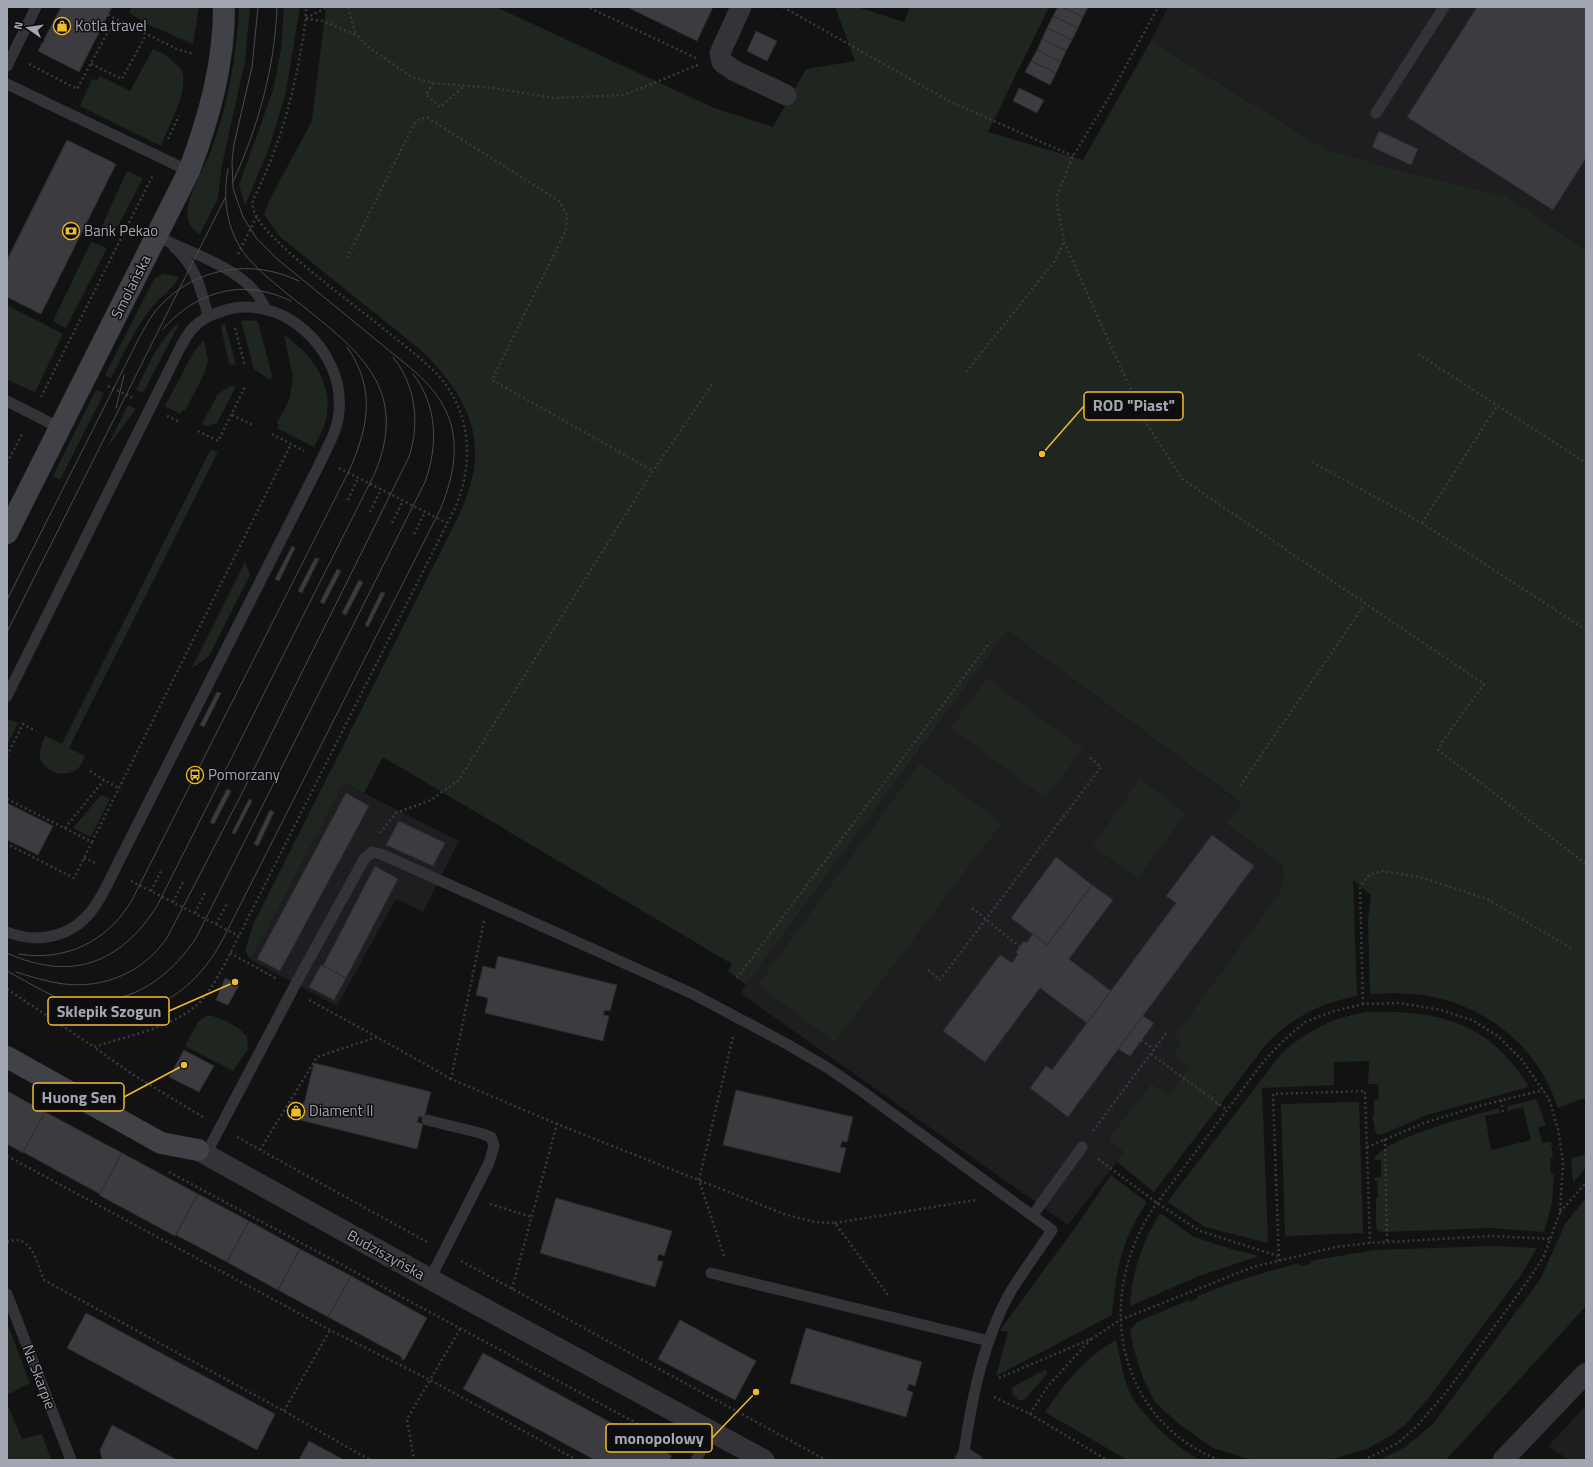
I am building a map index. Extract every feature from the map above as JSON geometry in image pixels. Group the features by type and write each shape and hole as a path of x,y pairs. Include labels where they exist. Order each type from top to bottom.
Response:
{"street":[{"name":"Smolańska","path":"7,533 60,428 163,239 207,120 216,81 222,42 224,7"},
{"path":"741,7 720,53 722,62 734,71 786,95"},
{"name":"Budziszyńska","path":"7,1057 161,1144 202,1152 430,1279 764,1460"},
{"path":"1513,1457 1586,1373"}],"lane":[{"path":"7,66 36,7"},
{"path":"1376,113 1444,7"},
{"path":"7,84 160,158 189,170"},
{"path":"163,239 203,256 248,283 261,298 266,310"},
{"path":"163,239 188,261 196,274 208,316"},
{"path":"7,696 181,346 194,327 208,316 236,307 266,310 290,320 317,343 328,357 336,378 340,402 338,418 332,438 99,900 81,922 62,933 34,938 18,936 7,932"},
{"path":"7,401 60,428"},
{"path":"202,1152 220,1127 364,859 372,852 381,854 693,994 738,1017 828,1068 1006,1195 1052,1230 1011,1292 989,1341 976,1388 962,1456 977,1460"},
{"path":"427,1120 491,1137 494,1146 489,1163 430,1279"},
{"path":"1033,1216 1082,1147"},
{"path":"711,1273 989,1341"},
{"name":"Na Skarpie","path":"7,1294 71,1460"},
{"path":"697,1458 712,1432"}],"path":[{"path":"94,1047 176,1019 189,1011 206,995 239,936 447,523 462,490 468,455 466,434 462,415 447,387 424,362 285,249 266,229 257,216 253,206 253,200 267,170 286,114 297,73 306,19 306,7"},
{"path":"306,19 327,7"},
{"path":"348,7 357,35 367,46 412,77 433,83 494,88 553,98 624,95 704,62"},
{"path":"783,7 951,102 1073,156"},
{"path":"1158,7 1108,99 1073,156 1056,198 1064,242 1145,421 1182,479 1484,684 1438,750 1586,864"},
{"path":"590,8 697,59"},
{"path":"108,15 176,49 196,55"},
{"path":"17,45 33,53 28,64 77,89 115,18"},
{"path":"306,19 323,21 357,35"},
{"path":"91,64 122,79 146,35"},
{"path":"433,83 426,96 440,107 463,86"},
{"path":"7,463 160,158 179,115"},
{"path":"348,258 414,124 421,118 428,118 559,201 567,215 566,230 492,380 653,471"},
{"path":"235,260 257,216"},
{"path":"966,372 1054,262 1064,242"},
{"path":"233,321 245,366"},
{"path":"1418,354 1586,463"},
{"path":"372,852 380,832 396,813 431,800 459,780 653,471 713,383"},
{"path":"104,384 136,400"},
{"path":"198,431 218,441 245,387"},
{"path":"1422,523 1497,406"},
{"path":"232,414 253,425"},
{"path":"272,434 308,453"},
{"path":"7,844 74,878 291,444"},
{"path":"1312,462 1422,523 1586,630"},
{"path":"337,467 447,523"},
{"path":"348,500 358,478"},
{"path":"370,512 381,489"},
{"path":"392,523 403,501"},
{"path":"414,534 425,512"},
{"path":"1240,786 1365,604"},
{"path":"737,978 990,642"},
{"path":"7,756 23,724 36,731"},
{"path":"928,970 940,980 1101,767 1088,756"},
{"path":"90,771 119,788"},
{"path":"65,828 104,780"},
{"path":"7,799 92,842"},
{"path":"151,891 162,869"},
{"path":"1363,1004 1360,887 1369,875 1381,871 1420,877 1487,899 1572,948"},
{"path":"129,880 239,936"},
{"path":"173,902 184,880"},
{"path":"195,913 206,891"},
{"path":"216,924 228,902"},
{"path":"451,1079 488,902"},
{"path":"972,908 1020,947"},
{"path":"230,953 279,979"},
{"path":"7,989 132,1074 220,1127 512,1289 826,1460"},
{"path":"292,991 451,1079 557,1124 784,1214 814,1222 835,1223 1006,1195"},
{"path":"1219,1460 1203,1454 1173,1432 1153,1412 1135,1381 1127,1358 1120,1320 1120,1298 1125,1270 1135,1242 1148,1215 1264,1061 1282,1042 1305,1022 1331,1012 1363,1004 1400,1003 1441,1010 1472,1020 1498,1036 1522,1060 1549,1099 1558,1129 1563,1162 1560,1212 1544,1256 1527,1282 1443,1396 1417,1426 1398,1443 1364,1460"},
{"path":"731,1278 699,1180 738,1017"},
{"path":"1168,1032 1082,1147 1157,1203 1200,1231 1278,1256"},
{"path":"260,1150 317,1057 377,1037"},
{"path":"1141,1040 1154,1049"},
{"path":"1151,1054 1227,1110"},
{"path":"1367,1147 1424,1122 1501,1100 1543,1090"},
{"path":"1279,1261 1273,1094 1365,1091 1370,1243"},
{"path":"1501,1100 1504,1112"},
{"path":"512,1289 557,1124"},
{"path":"1385,1139 1387,1242"},
{"path":"7,1156 330,1330 430,1380 577,1460"},
{"path":"165,1169 697,1458"},
{"path":"1560,1212 1586,1183"},
{"path":"472,1198 532,1217"},
{"path":"835,1223 907,1321"},
{"path":"976,1388 1093,1338 1120,1320 1253,1267 1336,1247 1370,1243 1492,1236 1550,1239"},
{"path":"7,1242 14,1239 20,1240 31,1247 44,1280 284,1411 370,1460"},
{"path":"414,1460 407,1419 460,1329"},
{"path":"284,1411 330,1330"},
{"path":"1030,1414 1048,1386 1093,1338"},
{"path":"976,1388 1030,1414 1107,1460"}],"shaded area":[{"path":"132,7 199,7 193,44 147,24 129,13"},
{"path":"239,7 250,7 245,61 222,165 218,198 200,234 191,226 188,220 189,202 212,148 223,114 234,61"},
{"path":"284,7 300,7 286,92 269,148 245,206 239,185 273,90 281,50"},
{"path":"326,7 496,7 714,108 773,127 806,69 855,61 835,7 857,7 904,22 910,7 1049,7 988,132 1083,160 1151,41 1325,149 1402,171 1507,196 1586,250 1586,1099 1581,1099 1558,1108 1542,1073 1525,1049 1500,1027 1470,1009 1438,998 1422,995 1396,993 1370,994 1368,920 1371,895 1353,880 1357,996 1331,1003 1308,1012 1287,1026 1267,1043 1154,1192 1117,1162 1124,1152 1108,1139 1151,1084 1168,1095 1189,1067 1174,1054 1181,1043 1175,1036 1280,892 1285,877 1282,864 1227,824 1241,803 1007,631 746,985 728,971 732,964 383,757 364,793 344,783 251,960 245,951 253,925 460,513 469,489 474,466 475,445 471,425 464,406 453,388 439,370 422,351 279,236 264,214 271,197 312,121"},
{"path":"1168,7 1586,7 1586,250 1507,196 1402,171 1325,149 1151,41"},
{"path":"153,49 166,55 182,70 183,78 180,99 161,146 80,106 92,79 97,80 100,76 130,91"},
{"path":"127,171 143,178 114,234 101,228"},
{"path":"91,242 107,248 66,328 53,321"},
{"path":"164,274 179,277 173,286 153,306 143,319 128,343 111,378 105,375 152,283 155,278"},
{"path":"7,305 63,334 35,392 7,380"},
{"path":"241,321 257,321 259,325 272,376 271,379 268,379 254,369"},
{"path":"180,322 143,393 136,390 160,345 166,336"},
{"path":"225,324 236,365 229,364 221,327"},
{"path":"284,335 307,355 318,371 325,388 328,406 327,415 314,447 277,428 279,425 277,423 289,400 293,378"},
{"path":"204,340 208,360 205,372 185,411 183,410 181,414 165,406 193,353"},
{"path":"230,386 236,386 217,423 205,426 202,424 218,394"},
{"path":"96,390 104,393 60,480 53,476"},
{"path":"128,405 136,409 106,449"},
{"path":"211,449 218,452 69,748 85,756 82,763 78,768 70,773 65,774 54,772 42,763 40,758 40,749 45,736 62,744"},
{"path":"245,562 250,575 209,656 191,669"},
{"path":"1007,631 1338,875 1068,1225 740,993"},
{"path":"987,678 1083,749 1046,798 951,728"},
{"path":"8,719 18,723 7,746 7,721"},
{"path":"920,763 1002,823 835,1042 758,985"},
{"path":"1140,779 1186,813 1138,878 1093,846"},
{"path":"344,783 459,841 423,912 396,899 337,1006 251,960"},
{"path":"101,795 110,799 91,837 73,828"},
{"path":"1367,1012 1417,1014 1460,1024 1479,1034 1497,1048 1514,1065 1529,1087 1427,1115 1381,1135 1376,1133 1372,1116 1374,1115 1374,1100 1379,1099 1378,1084 1368,1084 1369,1061 1334,1062 1334,1085 1262,1088 1268,1243 1205,1227 1169,1203 1168,1201 1281,1054 1300,1038 1331,1021"},
{"path":"207,1015 229,1022 247,1036 248,1049 233,1071 185,1046 198,1022"},
{"path":"1536,1099 1546,1125 1538,1127 1542,1143 1551,1142 1553,1157 1550,1158 1551,1174 1554,1175 1552,1203 1544,1232 1491,1228 1378,1231 1376,1226 1376,1198 1378,1198 1377,1181 1375,1181 1375,1177 1381,1177 1381,1160 1374,1160 1380,1152 1410,1136 1499,1108 1500,1113 1485,1116 1491,1150 1531,1140 1523,1107 1507,1111 1508,1106"},
{"path":"1359,1102 1363,1233 1285,1236 1281,1104"},
{"path":"1586,1153 1586,1167 1573,1182 1571,1158 1579,1157"},
{"path":"1111,1175 1147,1202 1131,1229 1121,1256 1112,1315 996,1376 1008,1332 1000,1330 1077,1225"},
{"path":"1586,1198 1586,1306 1446,1460 1379,1460 1405,1447 1433,1424 1541,1278 1565,1224"},
{"path":"1160,1213 1194,1237 1259,1256 1199,1276 1130,1306 1133,1281 1139,1258 1148,1235"},
{"path":"1495,1246 1537,1248 1521,1275 1430,1396 1405,1425 1367,1449 1329,1460 1252,1460 1213,1448 1179,1424 1155,1402 1144,1381 1133,1347 1130,1330 1137,1322 1189,1300 1190,1302 1198,1298 1198,1296 1210,1291 1299,1263 1300,1266 1311,1264 1310,1261 1374,1250"},
{"path":"7,1323 30,1383 7,1395"},
{"path":"1116,1340 1125,1378 1133,1399 1146,1416 1173,1442 1201,1460 1127,1460 1045,1412 1084,1363"},
{"path":"1044,1370 1047,1371 1047,1374 1024,1400 1018,1400 1012,1393 1013,1387"},
{"path":"7,1403 22,1439 42,1434 51,1460 7,1460"},
{"path":"1586,1406 1586,1460 1569,1460 1548,1446"}],"building":[{"path":"61,7 112,7 79,72 38,51"},
{"path":"627,7 713,7 697,41"},
{"path":"1058,7 1062,7 1083,17 1078,28 1053,16"},
{"path":"1062,7 1088,7 1083,17"},
{"path":"1477,7 1586,7 1586,158 1553,210 1407,117"},
{"path":"1053,16 1078,28 1072,40 1047,28"},
{"path":"1047,28 1072,40 1066,51 1042,39"},
{"path":"756,31 777,41 767,61 747,51"},
{"path":"1042,39 1066,51 1061,62 1037,50"},
{"path":"1037,50 1061,62 1056,73 1031,61"},
{"path":"1031,61 1056,73 1050,85 1025,72"},
{"path":"1019,88 1044,100 1037,113 1013,101"},
{"path":"1379,131 1418,149 1411,165 1372,147"},
{"path":"67,140 116,164 41,314 7,297 7,260"},
{"path":"292,546 295,548 279,581 275,579"},
{"path":"315,558 319,559 302,593 298,591"},
{"path":"337,569 341,571 324,604 320,602"},
{"path":"359,580 363,582 346,615 342,613"},
{"path":"381,592 385,593 368,627 365,625"},
{"path":"217,692 221,693 204,727 200,725"},
{"path":"227,789 231,791 214,824 210,822"},
{"path":"346,793 369,806 280,971 257,959"},
{"path":"249,799 252,801 235,834 232,833"},
{"path":"7,803 53,826 38,855 7,840"},
{"path":"270,810 274,812 258,846 254,844"},
{"path":"399,821 445,843 433,866 386,845"},
{"path":"1212,835 1254,866 1068,1117 1030,1088 1046,1066 1052,1070 1176,903 1166,896"},
{"path":"1056,857 1092,885 1047,945 1011,918"},
{"path":"375,866 398,879 346,978 323,966"},
{"path":"1092,885 1113,900 1069,959 1111,991 1087,1023 1040,988 985,1062 943,1031 1000,955 1012,963 1018,954 1016,952 1024,941 1026,943 1033,934 1047,945"},
{"path":"498,956 617,985 610,1011 605,1010 603,1015 609,1016 603,1041 485,1013 488,998 476,995 483,966 495,969"},
{"path":"321,965 346,978 334,1000 309,987"},
{"path":"225,978 239,985 228,1005 216,1000"},
{"path":"1143,1016 1154,1023 1130,1056 1118,1049"},
{"path":"184,1050 214,1066 199,1092 169,1077"},
{"path":"314,1063 431,1092 424,1118 419,1116 417,1122 423,1124 417,1149 300,1120"},
{"path":"736,1090 853,1117 847,1142 842,1141 840,1147 846,1148 840,1173 723,1145"},
{"path":"7,1091 45,1112 23,1153 7,1144"},
{"path":"292,1101 304,1104 300,1120 288,1117"},
{"path":"45,1112 122,1153 100,1194 23,1152"},
{"path":"122,1153 198,1194 175,1236 99,1195"},
{"path":"198,1194 249,1221 227,1262 176,1235"},
{"path":"556,1198 672,1231 664,1256 659,1254 657,1260 663,1262 655,1287 540,1253"},
{"path":"249,1221 300,1249 278,1290 227,1262"},
{"path":"300,1249 351,1276 328,1317 278,1290"},
{"path":"351,1276 427,1318 404,1360 401,1359 402,1357 328,1317"},
{"path":"86,1313 275,1414 257,1450 67,1348"},
{"path":"680,1320 756,1361 735,1400 658,1359"},
{"path":"806,1328 922,1362 915,1386 909,1384 907,1390 913,1392 906,1417 790,1383"},
{"path":"483,1353 672,1456 669,1460 595,1460 463,1389"},
{"path":"112,1425 177,1460 102,1460 100,1450"},
{"path":"309,1441 344,1460 299,1460"}],"tram line":[{"path":"7,971 62,1000 81,1007 104,1012 126,1012 147,1008 166,1000 183,989 199,974 212,957 224,937 440,510 447,490 452,470 454,452 453,434 449,418 441,401 429,385 413,370 276,258 257,239 243,217 233,188 232,161 234,144 252,67 258,7"},
{"path":"233,182 250,140 264,96 273,52 277,7"},
{"path":"7,953 30,962 52,966 73,966 92,962 110,954 127,942 143,926 157,906 374,475 384,443 386,414 380,390 368,368 352,348 332,329 260,271 240,247 231,226 226,204 226,181 228,169"},
{"path":"7,632 225,198"},
{"path":"7,600 138,340 159,307 173,293 189,283 207,275 225,270 262,270 281,274 299,281"},
{"path":"163,329 191,305 206,297 222,292 239,289 256,290 273,294 291,301"},
{"path":"19,954 36,956 53,955 84,945 111,927 132,900 355,457 364,425 366,394 363,379 347,347"},
{"path":"16,972 46,981 64,984 94,984 123,975 136,968 148,959 168,936 240,797 409,457 414,431 414,405 407,380 393,357"},
{"path":"68,998 88,1001 107,1000 125,996 141,989 157,980 171,968 196,938 425,482 432,454 434,440 433,426 427,399 413,374"},
{"path":"116,408 124,375"}],"place":[{"name":"Kotla travel","path":"62,26"},
{"name":"Bank Pekao","path":"71,231"},
{"name":"ROD \"Piast\"","path":"1042,454"},
{"name":"Pomorzany","path":"195,775"},
{"name":"Sklepik Szogun","path":"235,982"},
{"name":"Huong Sen","path":"184,1065"},
{"name":"Diament II","path":"296,1111"},
{"name":"monopolowy","path":"756,1392"}]}
